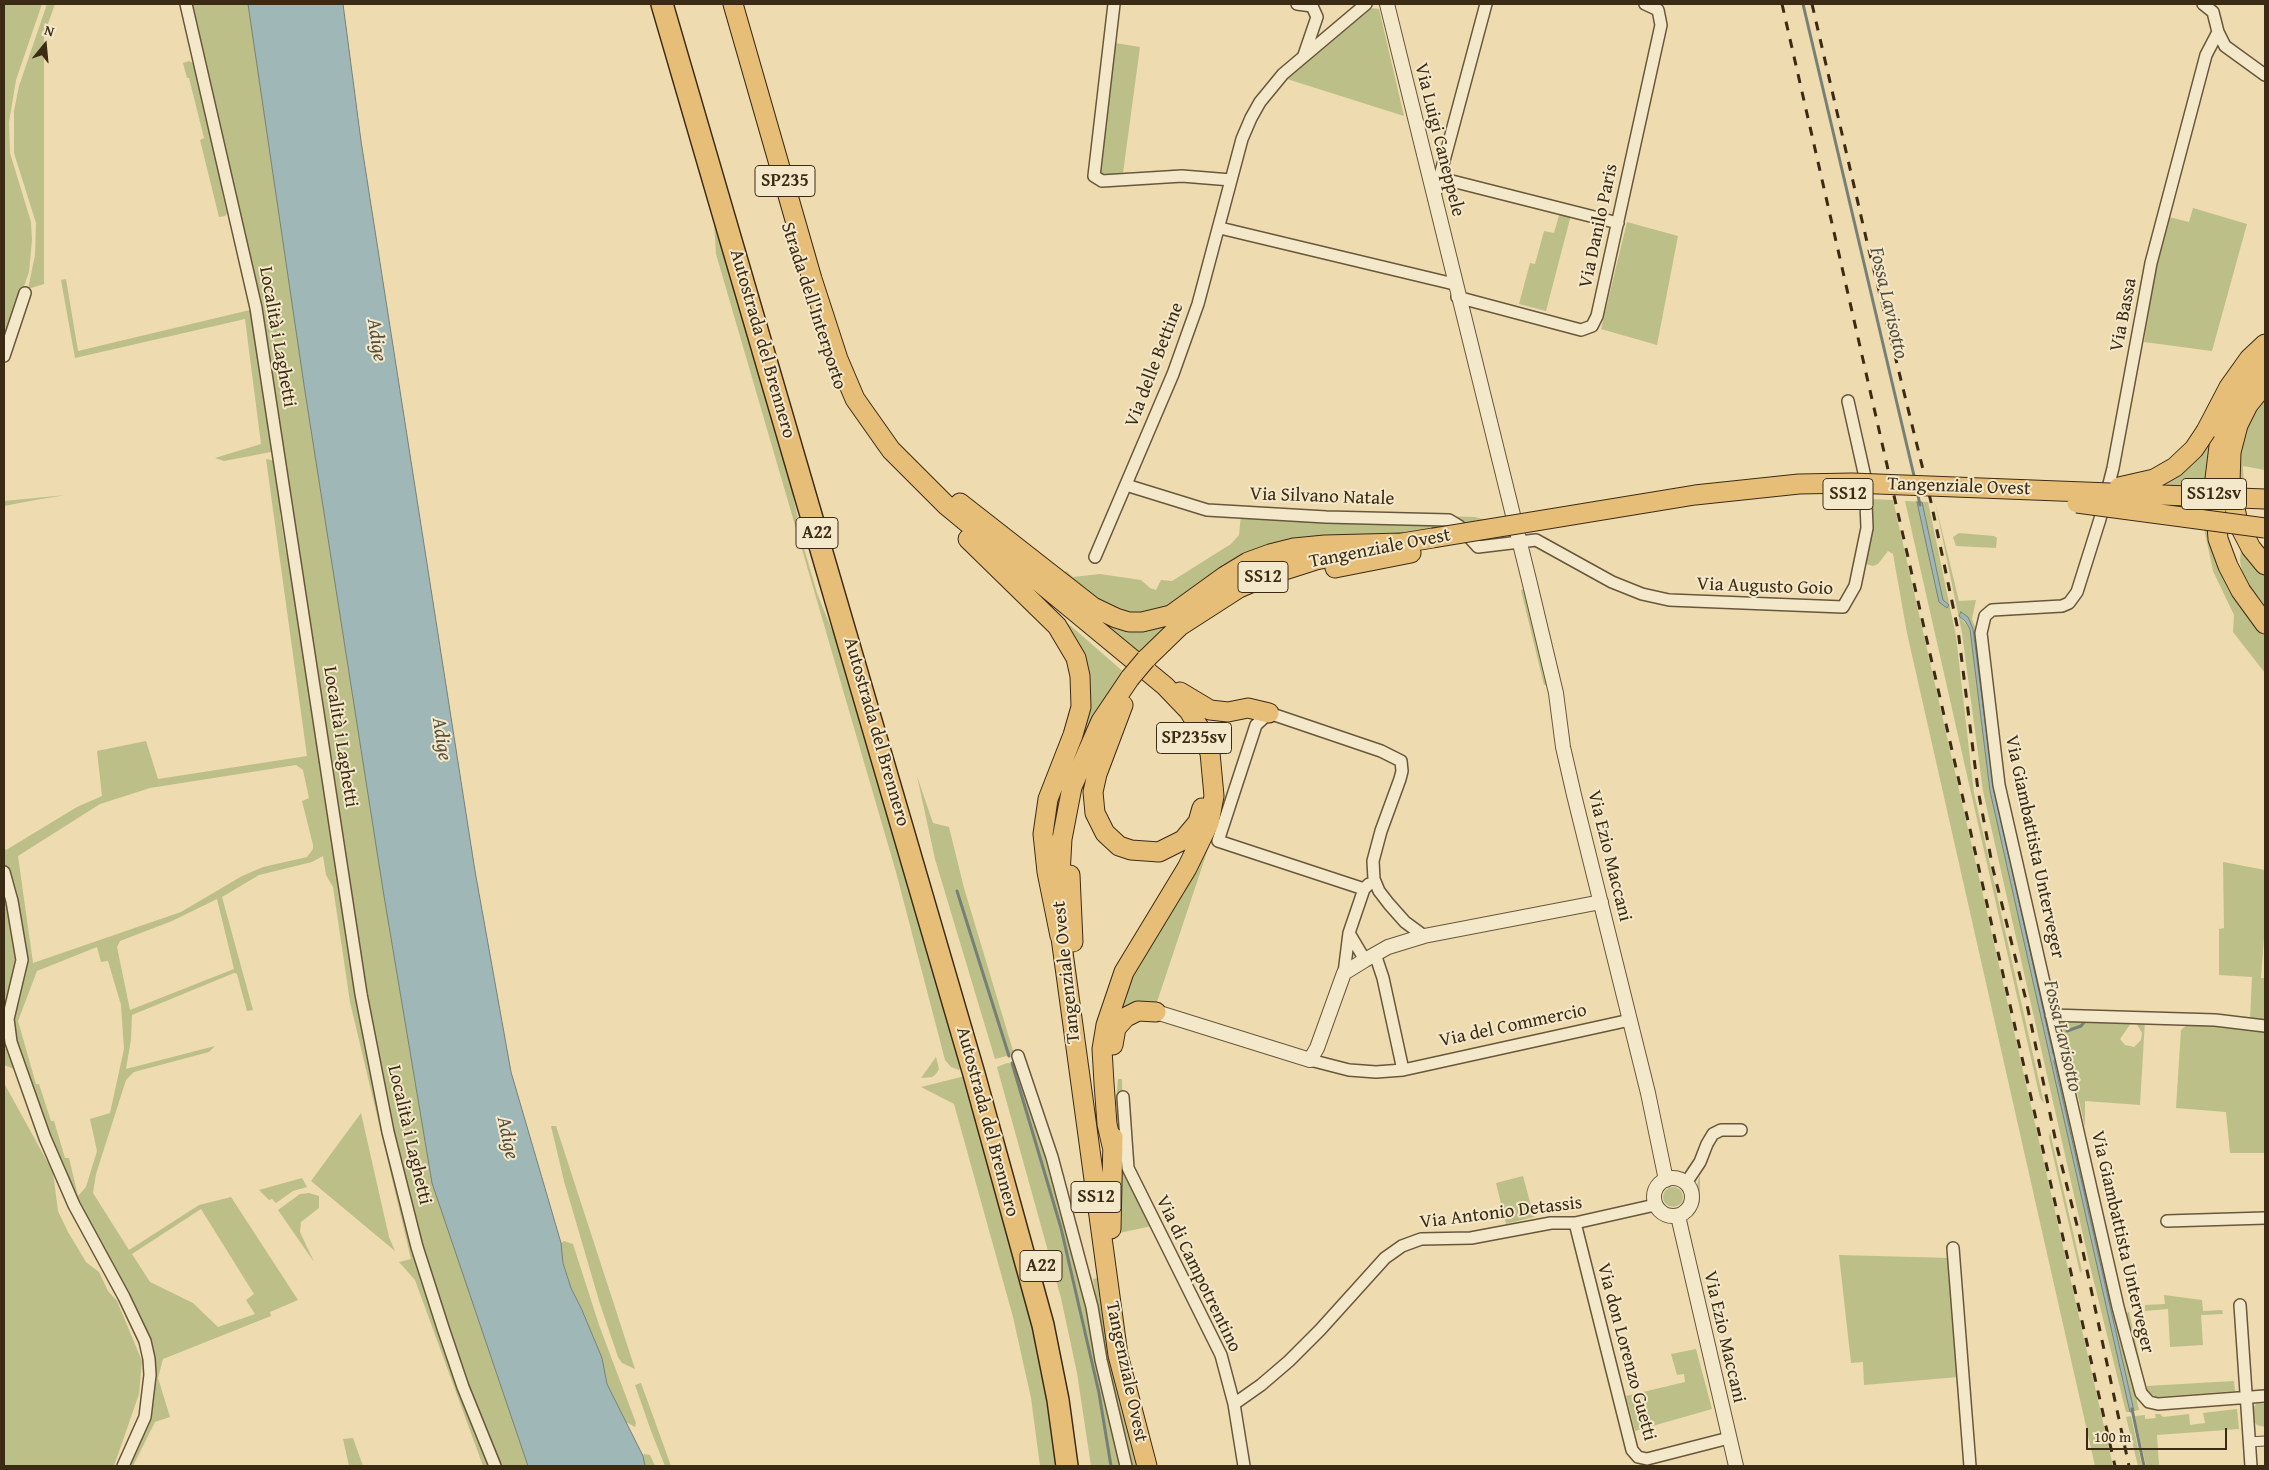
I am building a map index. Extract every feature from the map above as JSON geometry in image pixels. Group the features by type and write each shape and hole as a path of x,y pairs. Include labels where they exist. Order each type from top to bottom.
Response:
{"highway":[{"name":"Autostrada del Brennero","path":"662,4 1055,1320 1069,1390 1079,1466"},
{"name":"Autostrada del Brennero","path":"675,4 784,386 818,492 979,1066 1043,1325 1058,1400 1067,1466"},
{"name":"Strada dell'Interporto","path":"722,4 813,317 833,376 860,430 894,470 945,517"},
{"name":"Strada dell'Interporto","path":"733,4 838,359 855,399 872,427 914,474"},
{"name":"SS12sv","path":"2067,497 2124,487 2154,479 2175,467 2194,449 2206,431 2229,387 2249,359 2265,344"},
{"name":"SS12sv","path":"2265,363 2248,382 2229,418 2219,446 2214,487 2218,539 2228,566 2241,591 2265,624"},
{"name":"SS12sv","path":"2265,384 2248,405 2234,436 2230,483 2238,523 2251,548 2265,565"},
{"path":"914,474 972,510 1093,607 1129,622 1142,622 1171,615 1248,562 1294,548 1325,545 1402,543"},
{"name":"SP235sv","path":"914,474 986,539 1165,686 1189,711 1200,729 1214,775 1213,810 1204,836 1124,972 1114,997 1102,1049 1107,1124 1113,1150 1111,1229"},
{"path":"2214,487 2234,507"},
{"name":"Tangenziale Ovest","path":"1150,662 1226,608 1266,589 1318,572 1434,543 1760,496 1853,494 2265,499"},
{"name":"SS12sv","path":"2067,497 2265,528"},
{"name":"Tangenziale Ovest","path":"2067,497 2265,510"},
{"path":"945,517 1014,582 1057,626 1076,658 1082,696 1079,716 1054,779 1044,825 1047,872 1060,936"},
{"name":"SP235sv","path":"945,517 983,545 1146,684 1179,715 1195,739 1201,757 1204,778 1204,799 1201,814 1192,831 1183,840 1158,852 1142,853 1115,843 1097,820 1093,805 1096,774 1123,704"},
{"name":"Tangenziale Ovest","path":"1149,1466 1118,1355 1060,936 1058,883 1067,808 1075,780 1091,742 1134,681 1180,626 1239,588 1269,575 1316,560 1402,543 1434,543"},
{"name":"Tangenziale Ovest","path":"1134,681 1104,739 1086,781 1073,834 1070,878 1071,928 1111,1229 1149,1466"},
{"path":"1165,686 1176,690 1210,710 1228,712 1248,708 1269,713"},
{"path":"1113,1150 1111,1084 1114,1033 1121,1021 1131,1014 1144,1010 1156,1012"}],"street":[{"name":"Località i Laghetti","path":"186,4 258,316 361,994 388,1132 420,1256 463,1387 495,1466"},
{"path":"1114,4 1094,176 1102,182 1182,176 1231,180"},
{"name":"Via delle Bettine","path":"1297,4 1312,6 1317,17 1304,55"},
{"name":"Via delle Bettine","path":"1095,558 1174,374 1198,304 1220,228 1242,139 1260,102 1283,74 1304,55 1338,30 1366,4"},
{"name":"Via Luigi Caneppele","path":"1387,4 1514,542"},
{"path":"1434,198 1486,4"},
{"name":"Via Danilo Paris","path":"1456,291 1581,330 1592,326 1597,316 1661,25 1658,10 1645,4"},
{"path":"2203,4 2213,12 2218,32 2230,52 2265,75"},
{"name":"Via Bassa","path":"2069,603 2076,592 2100,519 2113,468 2151,263 2206,56 2218,32"},
{"name":"Via Luigi Caneppele","path":"1440,178 1618,223"},
{"path":"1220,228 1449,285 1456,291"},
{"path":"4,356 25,293"},
{"name":"Via Augusto Goio","path":"1514,542 1541,541 1604,578 1651,596 1669,600 1821,605 1843,608 1855,586 1867,528 1865,477 1848,401"},
{"name":"Via Silvano Natale","path":"1126,485 1207,510 1326,517 1449,520 1459,526 1478,547 1514,542"},
{"name":"Via Ezio Maccani","path":"1514,542 1554,686 1563,748 1630,1020 1666,1180"},
{"name":"Via Giambattista Unterveger","path":"2069,603 2062,606 1992,610 1985,616 1981,628 1999,785 2118,1307 2140,1393 2149,1402 2158,1404 2265,1396"},
{"path":"1364,889 1218,841 1256,725 1269,713 1380,751 1401,761 1402,771 1400,779 1373,862 1374,879 1379,891 1389,904 1406,922 1424,936"},
{"path":"4,872 14,909 22,960 8,1019 11,1042 46,1138 74,1205 124,1297 145,1340 150,1359 145,1417 122,1466"},
{"path":"1310,1060 1317,1048 1344,973 1349,933 1364,889 1374,879"},
{"path":"1344,973 1388,947 1424,936 1601,902"},
{"path":"1349,933 1370,957 1383,978 1403,1070"},
{"name":"Via del Commercio","path":"1156,1012 1310,1060 1349,1070 1376,1072 1403,1070 1630,1020"},
{"path":"2051,1015 2207,1020 2265,1026"},
{"path":"1018,1056 1052,1157 1092,1307 1101,1360 1126,1466"},
{"name":"Via di Campotrentino","path":"1123,1097 1128,1168 1221,1355 1234,1404 1244,1466"},
{"path":"1686,1183 1700,1162 1713,1134 1721,1130 1742,1130"},
{"path":"1676,1179 1686,1183 1692,1192 1692,1203 1686,1212 1678,1216 1663,1214 1656,1205 1656,1189 1666,1180 1676,1179"},
{"name":"Via Antonio Detassis","path":"1234,1404 1261,1385 1289,1360 1320,1330 1385,1258 1402,1246 1421,1239 1471,1238 1551,1223 1575,1223 1656,1205"},
{"name":"Via Ezio Maccani","path":"1678,1216 1736,1466"},
{"path":"2167,1221 2265,1218"},
{"name":"Via don Lorenzo Guetti","path":"1575,1223 1632,1450 1638,1457 1647,1459 1729,1438"},
{"path":"1953,1248 1970,1466"},
{"path":"2240,1305 2251,1466"},
{"path":"2249,1442 2265,1441"}],"green space":[{"path":"4,4 42,4 16,80 9,122 10,153 31,222 32,240 29,272 4,343"},
{"path":"47,4 55,4 44,35 44,284 28,289 35,255 36,223 14,153 14,111 19,86"},
{"path":"192,4 248,4 304,385 383,890 432,1183 528,1466 499,1466 473,1405 415,1222 373,1045 251,265"},
{"path":"1370,8 1379,9 1404,116 1287,79"},
{"path":"1115,43 1140,47 1123,173 1100,175 1098,170"},
{"path":"189,61 193,63 201,90 223,185 222,192 227,213 225,216 219,217 200,140 204,138 189,78 187,78 183,63"},
{"path":"2193,208 2247,224 2212,351 2144,342 2156,264 2169,217 2189,222"},
{"path":"1560,212 1571,215 1546,311 1519,304 1530,263 1535,264 1544,231 1554,233"},
{"path":"714,222 788,472 805,552 817,593 840,650 962,1068 959,1070 951,1067 945,1060 896,872 716,254"},
{"path":"1627,222 1678,236 1657,345 1601,329"},
{"path":"66,279 78,351 254,309 273,449 271,452 224,461 215,458 261,444 245,319 75,358 61,280"},
{"path":"2265,392 2265,470 2243,466 2244,492 2237,492 2240,439"},
{"path":"2219,418 2210,491 2151,486"},
{"path":"266,459 275,461 286,553 292,561 322,756 321,776 329,803 347,924 345,936 351,970 355,975 408,1233 417,1267 425,1279 491,1466 483,1466 415,1280 399,1262 411,1259 350,1002 333,887 326,875 323,856 312,862 259,875 222,897 253,1010 247,1011 237,974 234,973 132,1015 131,1039 126,1069 215,1046 209,1052 134,1072 126,1080 96,1174 93,1193 129,1250 199,1205 231,1197 298,1300 270,1312 271,1316 163,1359 158,1378 170,1417 155,1422 133,1466 126,1466 139,1439 152,1363 73,1194 11,1026 25,969 4,864 4,847 6,850 77,807 102,796 97,751 146,741 158,779 307,756","holes":["296,765 303,770 309,798 302,801 313,849 307,857 263,867 242,876 181,912 33,963 18,856 100,804 150,788","217,899 234,969 130,1010 117,947 120,941 172,921","97,947 101,962 108,961 121,1005 124,1049 110,1113 90,1119 97,1151 86,1187 78,1196 69,1158 65,1158 54,1121 51,1121 39,1084 36,1084 18,1021 37,971","201,1209 254,1294 246,1300 255,1314 218,1327 193,1303 150,1282 132,1254"]},
{"path":"66,495 35,500 4,506 4,501"},
{"path":"1869,499 1893,500 2113,1466 2095,1466 1907,633 1893,554 1888,551 1878,564 1873,566 1866,564"},
{"path":"1905,501 1928,502 1956,636 1974,793 2044,1103 2040,1098"},
{"path":"1935,502 1959,601 1976,600 1972,619 1975,627 1995,773 2056,1047 2053,1055 1994,790 1973,629 1968,617 1961,612 1959,616 1970,629 1990,791 2130,1412 2126,1412 2090,1266 1983,791 1962,633"},
{"path":"1241,515 1453,525 1431,532 1292,544 1169,611 1120,615 1062,576 1066,571 1073,577 1100,574 1141,580 1150,588 1156,590 1161,580 1172,581 1231,544 1239,535"},
{"path":"1440,516 1475,517 1490,521 1467,525 1458,519"},
{"path":"2203,524 2212,525 2265,632 2265,673 2233,632 2234,615 2213,571"},
{"path":"1959,533 1994,536 1997,538 1996,548 1956,546 1953,537"},
{"path":"2242,537 2265,569 2265,615 2245,586 2240,561"},
{"path":"1010,546 1130,627 1233,577 1296,552 1286,563 1140,658"},
{"path":"1524,589 1547,685 1544,685 1521,590"},
{"path":"1049,607 1126,674 1111,695 1055,858 1049,823 1087,699"},
{"path":"917,776 933,823 949,827 964,888 1014,1054 995,1059 935,859"},
{"path":"1217,822 1155,1008 1108,1033 1120,991"},
{"path":"2223,862 2265,870 2265,924 2261,978 2265,978 2265,1020 2250,1019 2252,977 2219,975 2219,929 2224,928"},
{"path":"4,881 19,961 6,1036 14,1069 4,1065"},
{"path":"2128,1019 2131,1023 2120,1039 2125,1045 2134,1047 2141,1040 2142,1033 2136,1023 2139,1020 2145,1020 2140,1105 2085,1101 2085,1127 2061,1021"},
{"path":"2189,1023 2265,1031 2265,1153 2230,1153 2226,1112 2176,1108 2181,1030"},
{"path":"2057,1055 2139,1410 2134,1411 2127,1381 2054,1061"},
{"path":"936,1057 939,1069 936,1074 932,1077 921,1078"},
{"path":"1007,1063 1017,1064 1036,1118 1088,1307 1122,1466 1091,1466 1077,1373 1061,1298 997,1067"},
{"path":"965,1076 1024,1290 1040,1359 1056,1466 1040,1466 1031,1398 1013,1317 954,1104 921,1087"},
{"path":"1118,1079 1122,1079 1124,1175 1152,1226 1119,1233 1120,1158 1116,1100"},
{"path":"4,1083 53,1172 58,1211 68,1232 86,1262 99,1272 108,1291 117,1301 142,1361 139,1394 114,1466 4,1466"},
{"path":"361,1113 389,1237 395,1251 311,1181"},
{"path":"551,1126 556,1126 635,1369 622,1363 618,1357 600,1304 564,1181"},
{"path":"2050,1132 2082,1271 2080,1273 2049,1138"},
{"path":"1700,1175 1700,1202 1692,1218 1697,1202 1697,1185"},
{"path":"1523,1176 1534,1217 1506,1224 1496,1183"},
{"path":"302,1178 307,1187 293,1191 276,1203 272,1199 269,1200 259,1190"},
{"path":"1669,1187 1677,1187 1683,1193 1683,1201 1677,1207 1669,1207 1663,1201 1663,1193"},
{"path":"309,1193 319,1196 319,1208 301,1222 300,1232 314,1262 278,1210 300,1194"},
{"path":"564,1241 573,1244 599,1325 636,1423 635,1427 626,1422 607,1384 602,1358 571,1288 560,1251 561,1243"},
{"path":"1839,1255 1951,1258 1959,1377 1864,1385 1863,1362 1851,1363"},
{"path":"1101,1277 1139,1466 1132,1466 1111,1386 1093,1279"},
{"path":"2164,1295 2202,1300 2203,1311 2222,1310 2223,1314 2201,1315 2203,1345 2170,1347 2168,1309 2145,1311 2145,1305 2165,1304"},
{"path":"2129,1312 2143,1376 2140,1376 2126,1313"},
{"path":"1696,1349 1712,1409 1635,1431 1626,1396 1685,1382 1684,1374 1677,1375 1671,1354"},
{"path":"2234,1381 2235,1391 2156,1397 2147,1392 2147,1386"},
{"path":"641,1383 671,1466 665,1466 651,1431 635,1385"},
{"path":"2256,1404 2265,1404 2265,1427 2254,1422 2253,1408"},
{"path":"2237,1409 2239,1429 2157,1435 2159,1466 2146,1466 2135,1416 2145,1415 2145,1419 2156,1418 2155,1414 2160,1414 2163,1417 2189,1414 2190,1425 2205,1423 2203,1413"},
{"path":"2131,1416 2142,1466 2138,1466 2126,1417"},
{"path":"353,1438 363,1466 349,1466 343,1439"},
{"path":"644,1454 650,1455 655,1466 645,1466"}],"water":[{"name":"Adige","path":"248,4 343,4 361,141 475,871 511,1072 561,1243 563,1263 571,1288 602,1358 607,1384 643,1456 645,1466 528,1466 432,1183 383,890 304,385"},
{"path":"1917,502 1922,502 1943,600 1949,605 1947,608 1939,602"},
{"path":"1961,612 1968,617 1973,629 1994,790 2053,1054 2056,1047 2057,1055 2054,1061 2134,1411 2130,1412 1990,791 1970,629 1959,616"}],"waterway":[{"name":"Fossa Lavisotto","path":"1803,4 1915,480"},
{"name":"Fossa Lavisotto","path":"1917,491 1920,505"},
{"path":"957,891 1009,1056"},
{"path":"2067,1031 2081,1026 2086,1020"},
{"path":"1012,1063 1061,1228 1099,1393 1111,1466"},
{"name":"Fossa Lavisotto","path":"2132,1409 2144,1466"}],"railway":[{"path":"1782,4 2115,1466"},
{"path":"1812,4 1867,242 1931,502 1958,630 1978,790 1993,869 2026,1000 2129,1466"}]}
